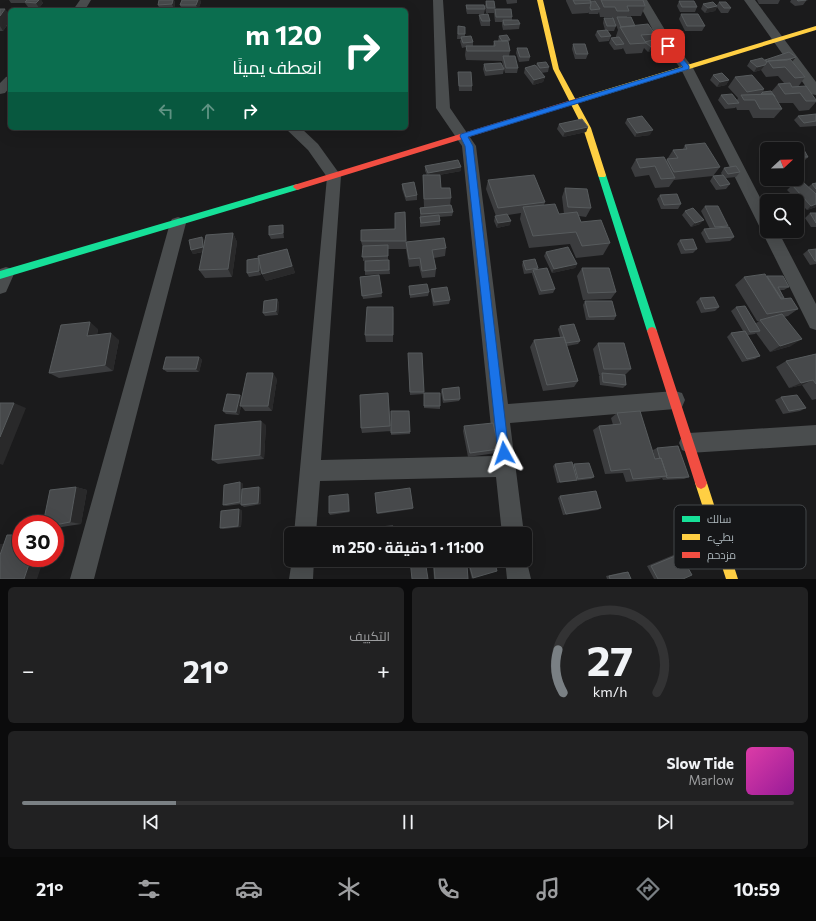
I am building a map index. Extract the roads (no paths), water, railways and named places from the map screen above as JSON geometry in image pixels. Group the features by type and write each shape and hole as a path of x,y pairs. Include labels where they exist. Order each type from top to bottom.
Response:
{"street":[{"path":"438,0 444,108 446,115 464,136 469,146 512,527"},
{"path":"540,0 556,69 587,128 709,505"},
{"path":"642,0 654,24 668,46 687,68 760,212"},
{"path":"749,0 816,91"},
{"path":"2,279 178,223 816,28"},
{"path":"0,90 8,82"},
{"path":"294,130 313,147 334,176 306,527"},
{"path":"82,579 178,223"},
{"path":"774,238 816,322"},
{"path":"500,414 675,400"},
{"path":"689,443 816,435"},
{"path":"310,471 505,466"},
{"path":"301,579 302,567"},
{"path":"517,567 518,579"},
{"path":"729,569 732,579"}]}
